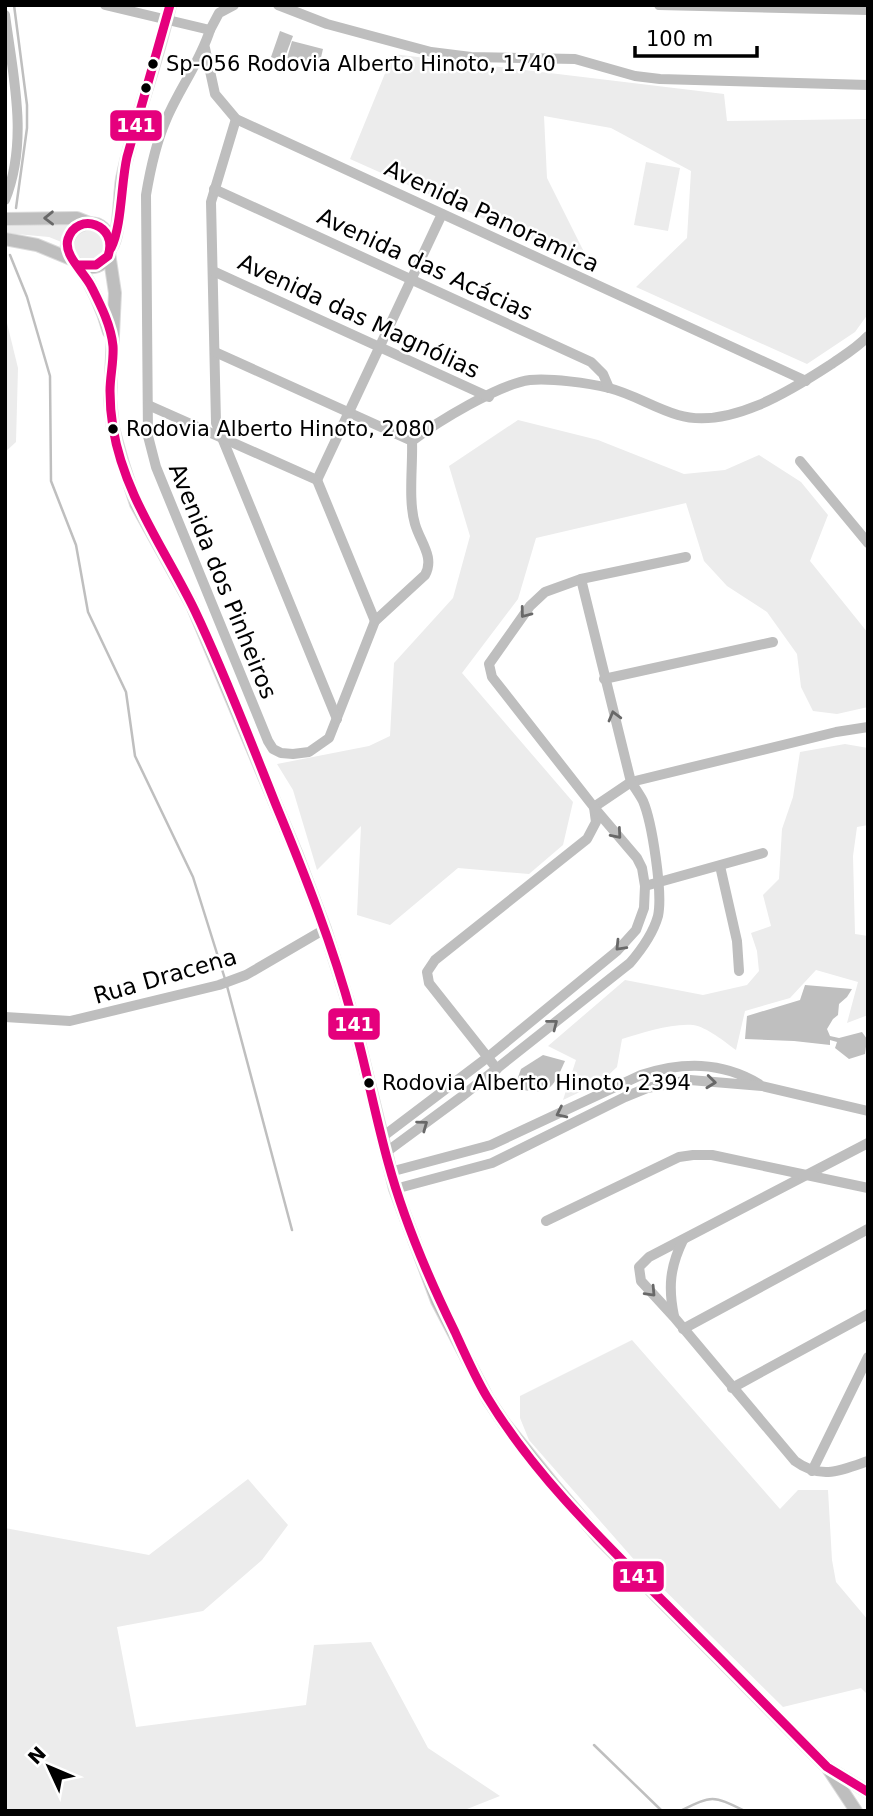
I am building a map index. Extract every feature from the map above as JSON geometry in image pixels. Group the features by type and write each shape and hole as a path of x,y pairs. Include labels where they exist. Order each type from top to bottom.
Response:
{"main road":[{"path":"5,239 37,245 88,268 98,266 110,251 115,243 117,209 127,155 170,5"},
{"path":"113,342 104,316 67,250 69,235 80,225 96,225 115,215 117,209"},
{"path":"5,219 77,218 96,225 109,237 115,293 110,400 113,428 136,504 192,605 298,855 353,1018 395,1189 437,1301 470,1367 504,1423 599,1538 827,1767 856,1811"},
{"path":"827,1767 868,1792"}],"street":[{"path":"105,5 210,30 219,13 234,5"},
{"path":"278,5 327,24 431,52 471,57 575,59 635,76 660,79 868,85"},
{"path":"659,5 868,10"},
{"path":"5,15 18,124 14,171 5,200"},
{"name":"Avenida dos Pinheiros","path":"210,30 205,48 166,120 147,187 145,213 148,436 156,467 268,741 281,753 309,752 329,738 337,719"},
{"name":"Avenida Panoramica","path":"205,48 215,94 236,119 806,381"},
{"path":"236,119 211,202 216,423 337,719"},
{"name":"Avenida das Acácias","path":"214,188 591,362 603,374 609,388"},
{"path":"317,480 442,214"},
{"name":"Avenida das Magnólias","path":"213,271 489,397"},
{"path":"412,441 437,422 516,384 530,380 609,388 691,418 718,416 752,407 806,381 868,336"},
{"path":"215,352 412,441"},
{"path":"148,405 317,480 375,621"},
{"path":"337,719 375,621 425,575 429,567 429,558 413,517 412,441"},
{"path":"800,461 868,543"},
{"path":"381,1138 488,1057 617,951 636,930 644,908 645,886 638,858 594,807 489,670 493,656 537,598 556,587 581,579 686,557"},
{"path":"385,1153 497,1069 635,957 649,938 655,924 659,912 659,882 643,802 631,782 581,579"},
{"path":"604,678 773,642"},
{"path":"594,807 631,782 836,732 868,727"},
{"path":"497,1069 429,983 427,972 435,960 587,839 596,822 594,807"},
{"path":"645,886 763,853"},
{"path":"720,866 737,941 739,971"},
{"name":"Rua Dracena","path":"5,1017 70,1021 219,985 234,980 325,929"},
{"path":"390,1171 491,1145 641,1075 663,1068 693,1065 728,1069 744,1074 762,1086"},
{"path":"395,1189 497,1161 647,1088 691,1080 762,1086 868,1111"},
{"path":"455,1082 465,1094"},
{"path":"437,1097 447,1108"},
{"path":"868,1143 649,1257 639,1267 641,1281 795,1461 812,1471 833,1472 868,1461"},
{"path":"491,1145 497,1161"},
{"path":"546,1221 658,1166 693,1154 712,1155 868,1188"},
{"path":"457,1155 461,1172"},
{"path":"683,1329 868,1229"},
{"path":"674,1317 670,1276 683,1240"},
{"path":"732,1388 868,1314"},
{"path":"812,1471 868,1357"}],"shaded area":[{"path":"280,31 293,36 283,62 271,57"},
{"path":"292,41 323,49 319,66 287,58"},
{"path":"393,54 724,94 727,121 868,119 868,314 855,332 807,364 636,287 687,238 691,171 611,128 544,116 547,178 589,262 350,159"},
{"path":"646,162 680,168 668,231 634,225"},
{"path":"75,221 64,243 49,237 5,233 5,226"},
{"path":"89,230 100,235 105,246 100,257 89,262 78,257 73,246 78,235"},
{"path":"5,315 18,368 16,442 5,452"},
{"path":"518,420 598,440 684,474 725,470 759,455 801,482 828,515 810,561 868,633 868,707 837,714 813,711 801,687 797,654 767,612 727,586 704,561 686,503 536,538 518,599 462,673 573,802 563,845 529,874 458,868 390,925 357,915 361,826 317,870 293,790 277,764 369,746 390,736 394,663 453,598 470,536 449,466"},
{"path":"845,744 868,748 868,825 857,827 853,856 855,934 868,936 868,1015 847,1023 858,982 816,970 790,998 745,1011 736,1050 710,1032 693,1025 667,1027 639,1034 622,1039 617,1067 601,1082 563,1100 576,1060 548,1046 625,980 703,995 747,985 759,971 757,951 751,933 771,926 763,895 779,879 782,829 793,797 800,752"},
{"path":"805,985 852,989 839,1004 838,1015 827,1029 830,1036 839,1038 862,1032 867,1039 865,1054 849,1059 835,1048 837,1042 830,1040 830,1045 745,1039 747,1016 800,1000"},
{"path":"543,1055 565,1061 552,1085 541,1091 514,1088 521,1069"},
{"path":"632,1340 780,1509 798,1490 828,1490 836,1582 868,1620 868,1695 861,1688 783,1707 637,1563 529,1440 520,1418 520,1396"},
{"path":"248,1479 288,1525 262,1560 203,1611 117,1627 136,1727 306,1705 314,1645 371,1642 428,1748 500,1796 462,1811 5,1811 5,1528 149,1555"}],"waterway":[{"path":"14,5 27,105 27,128 16,208"},
{"path":"10,255 27,297 50,376 51,481 76,545 88,612 126,692 135,756 193,877 225,979"},
{"path":"227,986 292,1230"},
{"path":"594,1745 662,1811"},
{"path":"680,1811 712,1799 745,1811"}],"transit line":[{"name":"141","path":"111,248 117,228 127,157 170,5"},
{"name":"141","path":"79,265 96,265 108,256 108,236 96,225 80,225 73,230 67,245 71,257 91,286 105,315 112,338 110,405 118,453 136,500 184,589 217,659 308,884 345,992 401,1206 426,1270 478,1382 526,1454 594,1531 827,1767 868,1792"}],"place":[{"name":"Sp-056 Rodovia Alberto Hinoto, 1740","path":"153,64"},
{"name":"Rodovia Alberto Hinoto, 2080","path":"113,429"},
{"name":"Rodovia Alberto Hinoto, 2394","path":"369,1083"}]}
